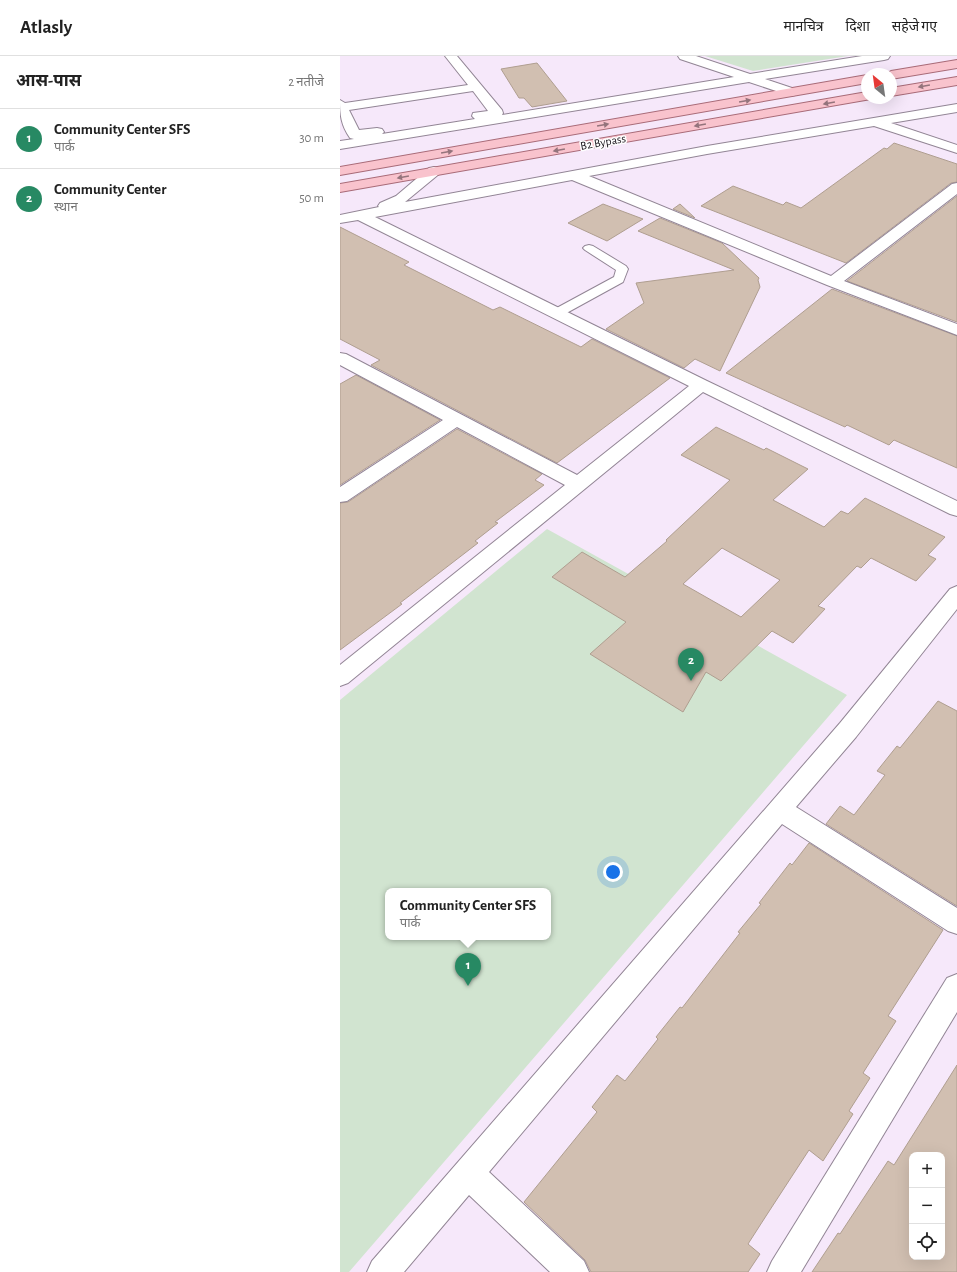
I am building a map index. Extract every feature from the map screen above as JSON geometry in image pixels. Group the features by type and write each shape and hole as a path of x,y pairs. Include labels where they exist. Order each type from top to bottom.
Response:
{"main road":[{"path":"897,74 957,64"},
{"name":"B2 Bypass","path":"340,171 861,80"},
{"path":"897,91 957,81"},
{"name":"B2 Bypass","path":"340,188 861,97"}],"street":[{"path":"343,121 355,135 497,113 451,56"},
{"path":"684,56 791,92"},
{"path":"477,87 341,105 345,145 884,56"},
{"path":"340,220 707,150 957,108"},
{"path":"875,122 957,149"},
{"path":"362,216 401,199 434,171"},
{"path":"573,175 833,282 957,330"},
{"path":"833,282 957,188"},
{"path":"362,216 392,233 957,509"},
{"path":"343,364 456,419 580,484"},
{"path":"340,676 701,385"},
{"path":"340,496 456,419"},
{"path":"383,1272 848,730 957,594"},
{"path":"780,810 957,922"},
{"path":"783,1272 957,987"},
{"path":"468,1173 573,1272"}],"lane":[{"path":"557,313 619,279 622,269 589,248"}],"green space":[{"path":"705,56 848,56 753,71"},
{"path":"547,529 847,695 349,1272 340,1272 340,700"}],"building":[{"path":"537,63 567,101 532,107 524,98 519,98 501,69"},
{"path":"894,143 957,164 957,182 951,183 846,263 701,206 733,186 783,205 786,202 801,208 884,148 887,149"},
{"path":"957,196 957,322 847,281"},
{"path":"603,204 643,219 607,241 568,223"},
{"path":"680,204 695,218 673,209"},
{"path":"660,218 722,243 759,278 758,280 760,287 720,371 695,359 684,368 606,329 644,303 636,283 734,270 638,231"},
{"path":"340,227 409,262 404,265 493,310 500,307 581,347 592,339 670,378 557,463 371,365 380,360 340,339"},
{"path":"832,289 957,336 957,468 894,440 889,445 847,425 845,427 726,373"},
{"path":"356,375 440,420 340,485 340,384"},
{"path":"716,427 764,450 766,448 808,469 773,500 824,527 841,511 848,514 865,498 945,537 928,555 936,559 916,581 871,558 861,568 857,566 818,606 825,609 793,643 772,631 721,681 706,672 683,712 590,654 626,622 552,577 582,552 625,577 667,541 666,540 730,480 681,455","holes":["722,548 780,580 741,617 683,584"]},
{"path":"457,429 542,474 535,480 544,485 495,522 498,523 475,541 478,543 400,603 402,604 340,650 340,503 348,502"},
{"path":"938,701 957,711 957,906 826,824 840,806 854,815 885,775 877,771 897,746 900,748"},
{"path":"809,843 943,930 888,1016 896,1021 863,1073 870,1078 849,1111 853,1114 823,1161 809,1150 748,1244 760,1254 748,1272 591,1272 585,1260 524,1202 597,1112 592,1107 617,1075 625,1081 658,1039 656,1037 680,1007 682,1008 740,933 738,932 761,904 759,903 790,863 792,865"},
{"path":"957,1065 957,1272 812,1272 838,1233 840,1234 888,1161 894,1165"}],"place":[{"name":"Community Center","path":"691,681"},
{"name":"Community Center SFS","path":"468,986"}]}
